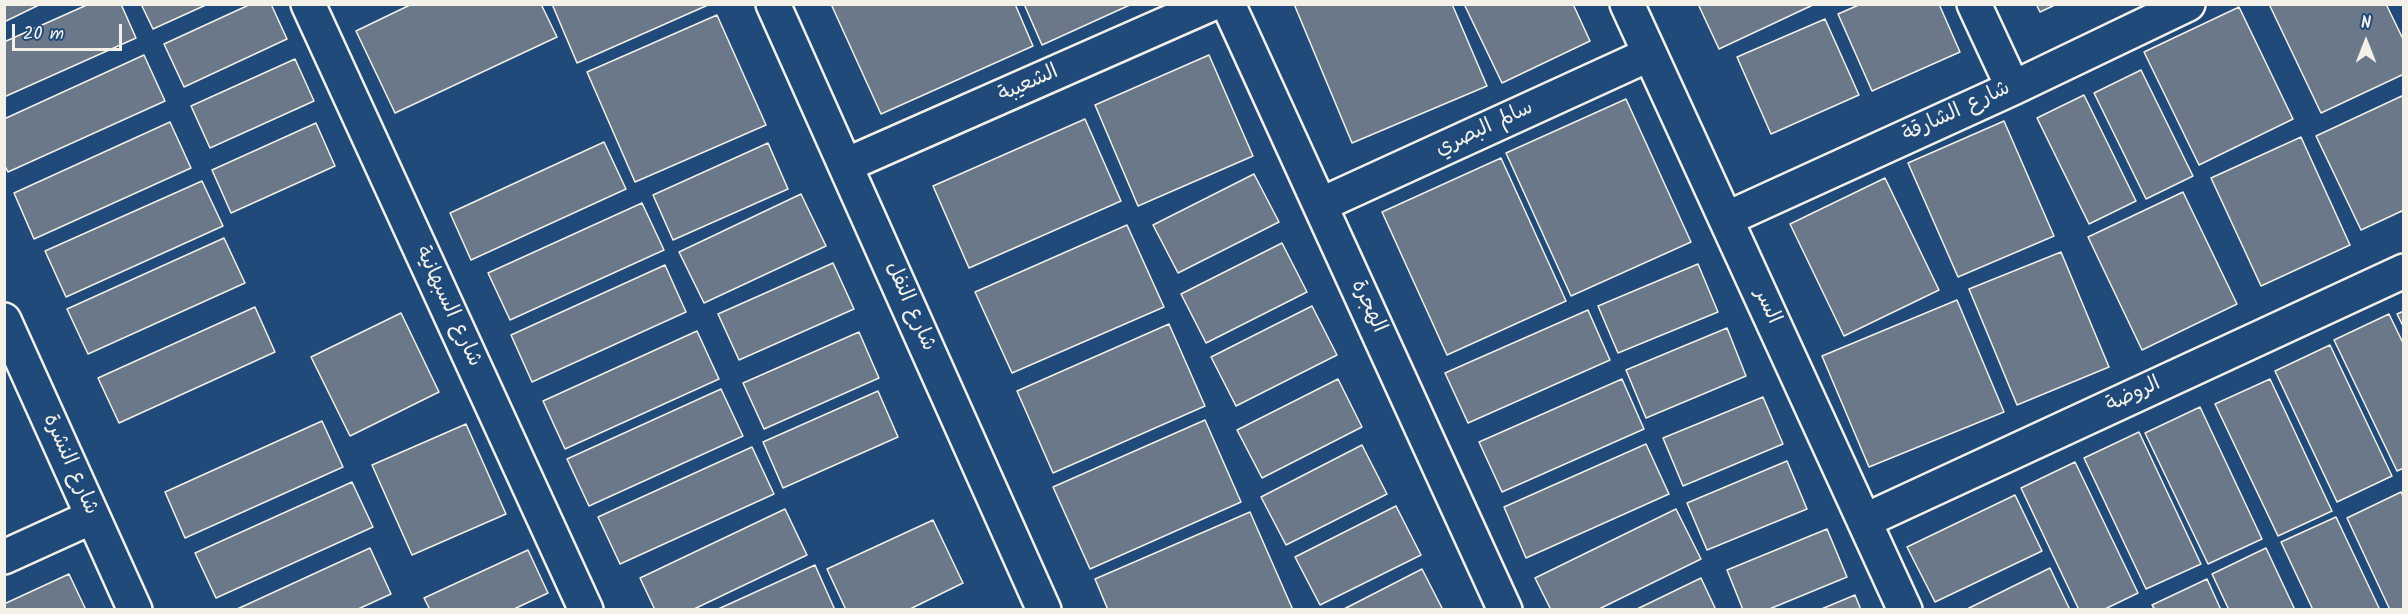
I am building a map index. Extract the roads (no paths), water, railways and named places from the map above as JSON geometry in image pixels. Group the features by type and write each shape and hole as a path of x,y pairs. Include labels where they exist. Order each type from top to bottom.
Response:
{"street":[{"name":"شارع السبهانية","path":"308,4 586,609"},
{"name":"شارع النفل","path":"773,4 1044,609"},
{"name":"الشعيبة","path":"846,165 1211,4"},
{"name":"الهجرة","path":"1228,4 1505,609"},
{"name":"السر","path":"1627,4 1905,609"},
{"path":"1974,4 2013,88"},
{"name":"شارع الشارقة","path":"1725,219 2013,88 2188,4"},
{"name":"سالم البصري","path":"1320,205 1650,54"},
{"name":"الروضة","path":"1864,521 2403,271"},
{"name":"شارع النشرة","path":"4,320 135,609"},
{"path":"4,557 92,517"}]}
